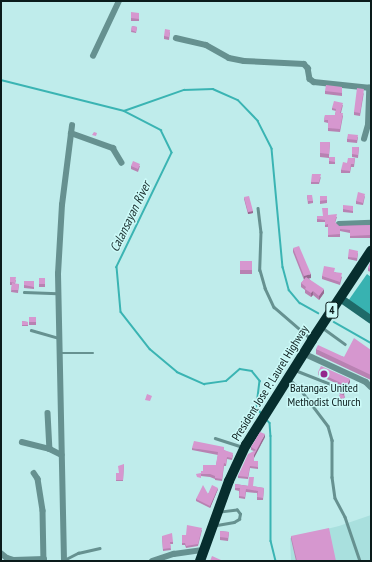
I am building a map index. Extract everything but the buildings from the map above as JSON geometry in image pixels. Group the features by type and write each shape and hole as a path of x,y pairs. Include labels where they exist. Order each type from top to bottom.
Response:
{"highway":[{"name":"President Jose P. Laurel Highway","path":"200,561 217,513 244,448 256,426 371,252"}],"street":[{"path":"93,56 119,1"},
{"path":"176,38 206,45 229,58 244,61 304,64 308,68 310,78 314,82 370,88 368,125 364,139"},
{"path":"64,561 60,353 57,294 59,237 72,126"},
{"path":"71,133 113,148 122,163"},
{"path":"339,224 371,224"},
{"path":"340,298 371,320"},
{"path":"303,353 366,382 371,387"},
{"path":"48,413 50,449"},
{"path":"22,442 50,449 62,455"},
{"path":"1,553 7,558 14,560 44,560 43,511 38,479 34,473"},
{"path":"152,561 174,554 203,550"}],"lane":[{"path":"258,208 261,227 260,270 265,288 274,307 312,340"},
{"path":"24,292 57,294"},
{"path":"321,326 345,344"},
{"path":"31,330 59,338"},
{"path":"60,353 93,352"},
{"path":"293,369 341,388"},
{"path":"287,378 300,389 328,426 332,440 332,477 335,498 345,517 360,561"},
{"path":"215,438 244,448"},
{"path":"212,526 234,522 239,519 240,514 237,510 217,513"},
{"path":"64,561 78,553 99,548"}],"shaded area":[{"path":"367,274 371,277 371,317 348,301"},
{"path":"371,515 371,561 291,561 290,538 339,526"}],"waterway":[{"name":"Calansayan River","path":"1,80 124,111 161,130 172,153 117,267 121,312 150,349 177,372 204,384 226,381 240,369 252,371 260,381 257,407 261,413"},
{"path":"124,111 184,90 213,89 238,100 258,121 272,149 283,267 289,290 300,303 318,313"},
{"path":"334,322 371,343"},
{"name":"Calansayan River","path":"267,420 270,423 271,436 271,541 276,561"}],"place":[{"name":"Batangas United Methodist Church","path":"324,374"}]}
